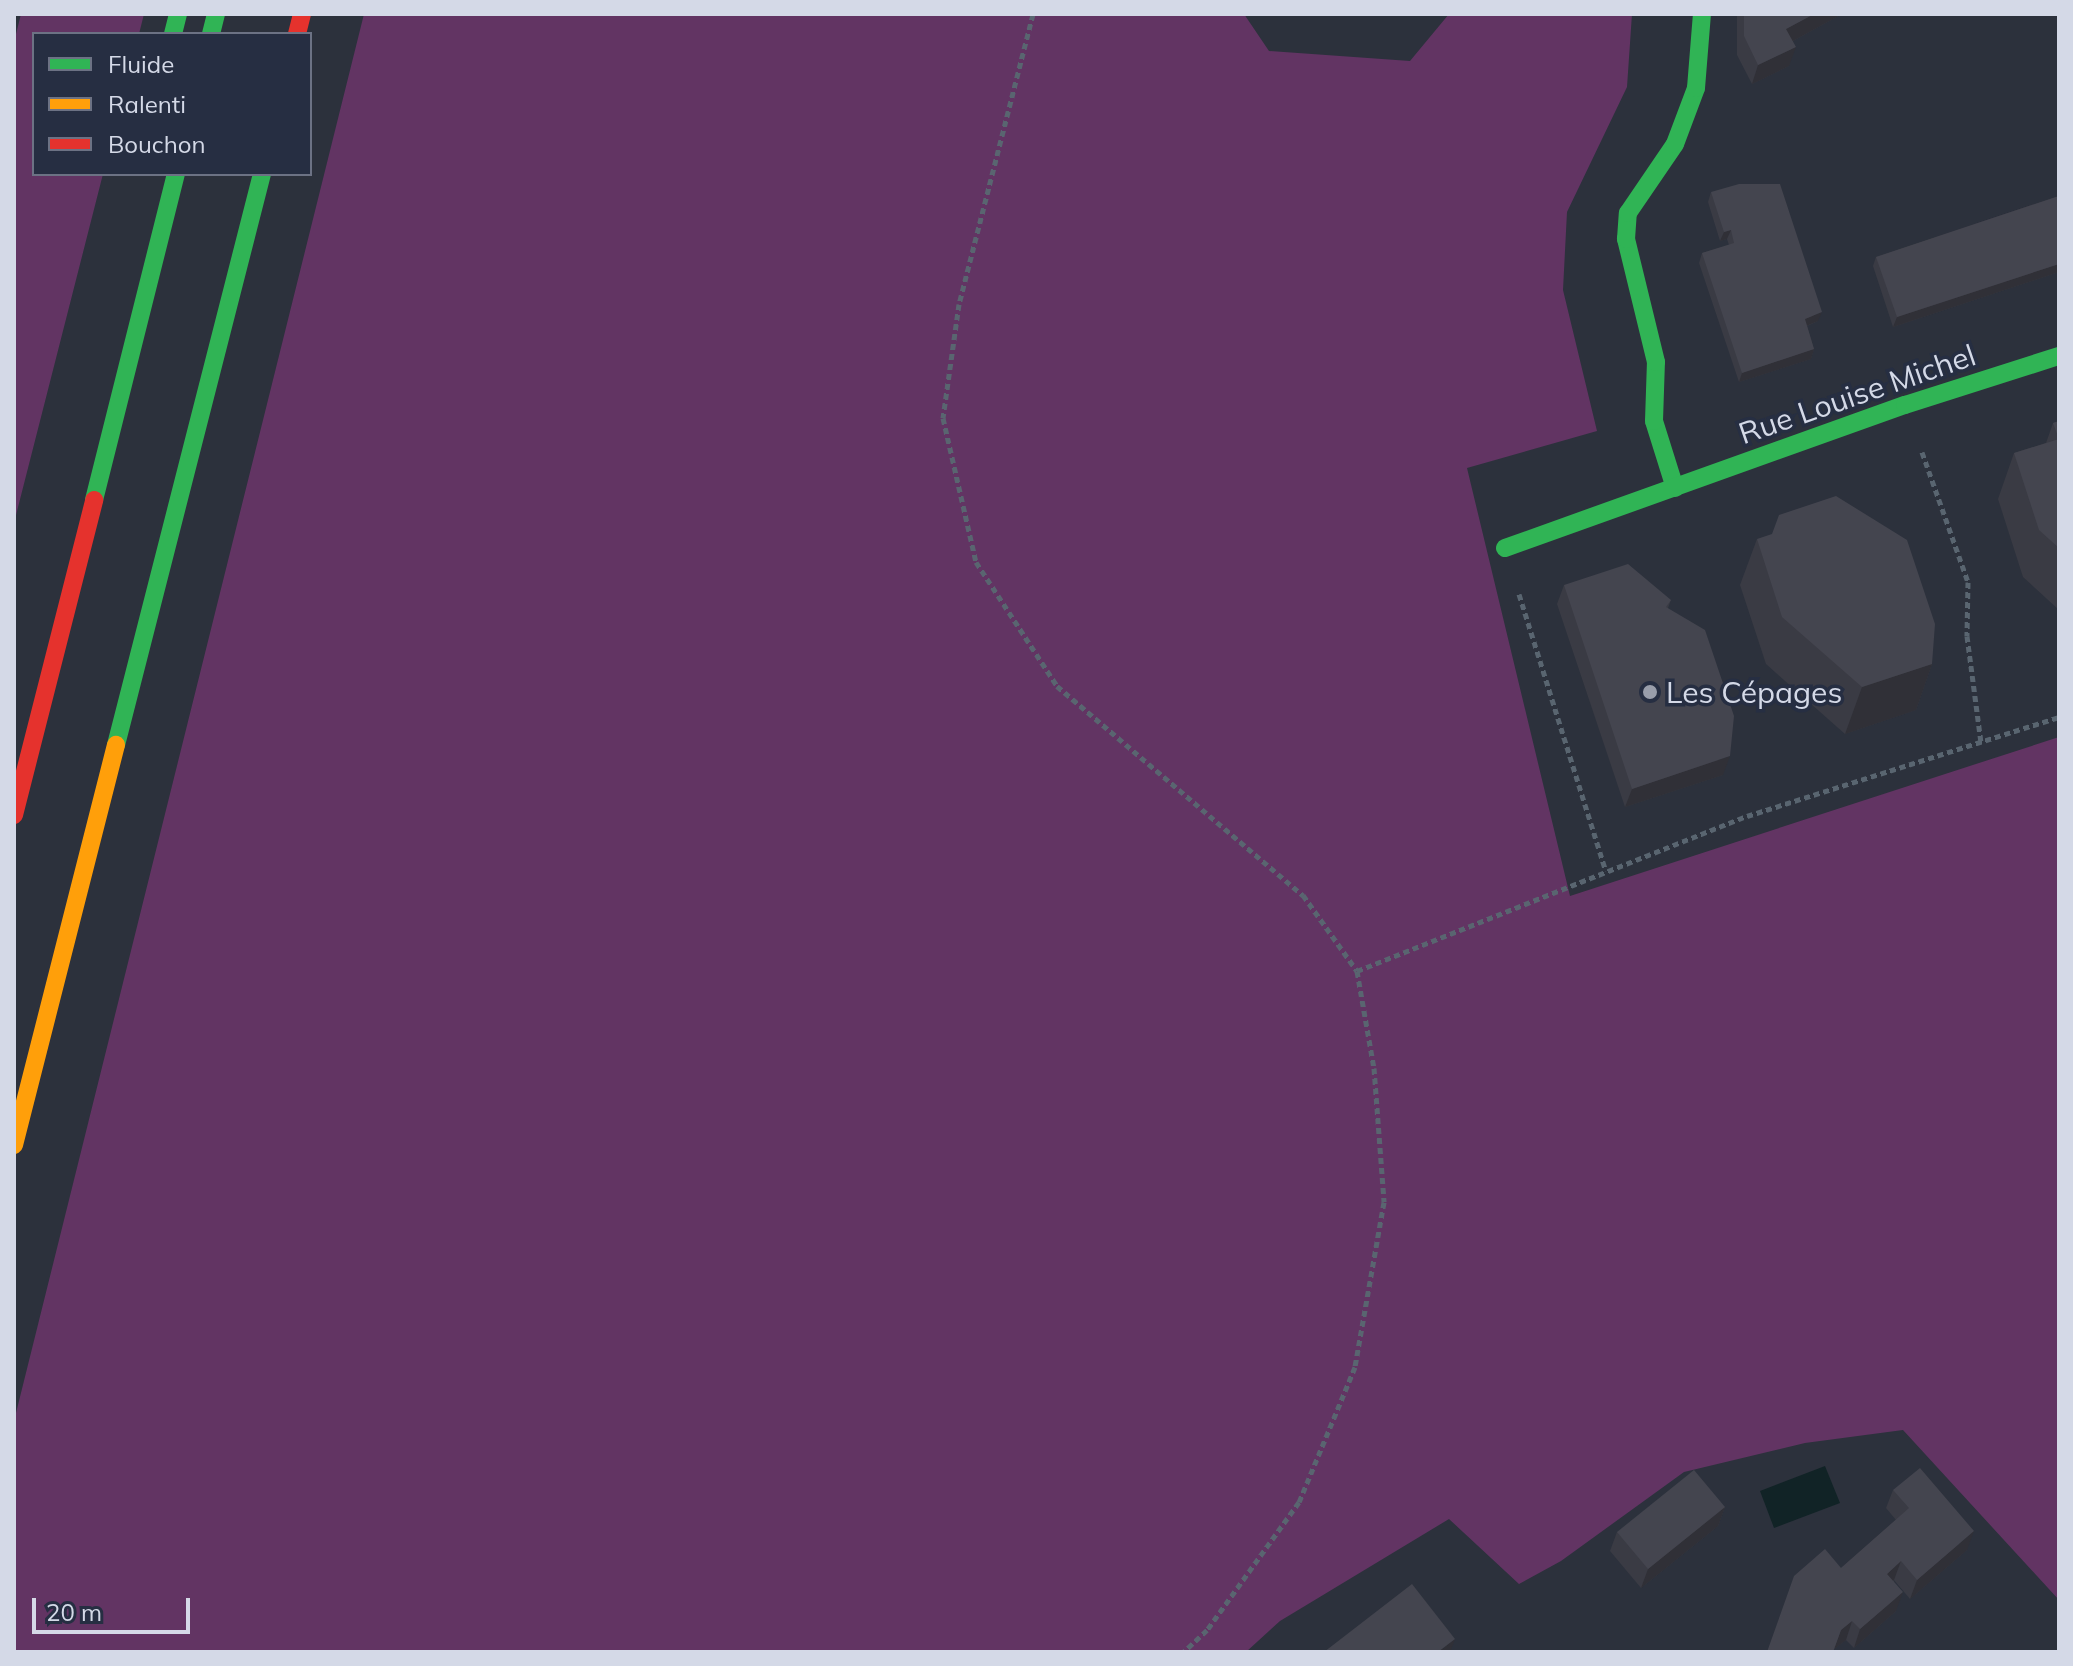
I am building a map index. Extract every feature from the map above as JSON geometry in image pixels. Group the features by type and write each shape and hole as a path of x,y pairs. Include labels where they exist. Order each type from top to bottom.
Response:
{"main road":[{"path":"1675,488 1654,421 1656,362 1626,239 1628,213 1675,144 1696,88 1702,14"},
{"path":"14,815 176,176"},
{"path":"14,1145 261,176"},
{"path":"137,333 146,206"},
{"name":"Rue Louise Michel","path":"1505,548 1905,405 2059,356"}],"path":[{"path":"1033,14 959,304 943,418 976,562 1057,686 1303,895 1357,971 1374,1068 1384,1202 1355,1367 1299,1502 1207,1630 1183,1652"},
{"path":"1905,405 1968,582 1967,636 1981,742"},
{"path":"1505,548 1606,871"},
{"path":"1357,971 1747,816 2059,717"}],"shaded area":[{"path":"21,14 144,14 140,32 32,32 32,176 102,176 14,523 14,42"},
{"path":"364,14 1244,14 1269,51 1410,61 1449,14 1632,14 1627,87 1567,212 1563,290 1597,431 1467,468 1570,896 2059,737 2059,1600 1903,1430 1805,1443 1684,1472 1561,1561 1519,1584 1449,1519 1280,1621 1246,1652 14,1652 14,1421"},
{"path":"1825,1466 1840,1503 1774,1528 1760,1491"}],"building":[{"path":"1744,14 1814,14 1786,29 1796,47 1758,65 1744,36"},
{"path":"1739,184 1780,184 1822,312 1805,319 1814,349 1742,373 1702,253 1734,243 1731,230 1724,232 1711,192"},
{"path":"2059,196 2059,264 1897,317 1876,257"},
{"path":"2059,421 2059,439 2053,423"},
{"path":"2059,439 2059,548 2039,530 2014,453"},
{"path":"1836,496 1907,540 1935,624 1932,664 1862,687 1782,617 1757,539 1772,534 1779,515"},
{"name":"Les Cépages","path":"1628,564 1671,600 1666,607 1705,630 1734,716 1730,756 1632,789 1564,585"},
{"path":"1920,1468 1974,1531 1917,1580 1901,1561 1887,1574 1903,1592 1860,1629 1852,1621 1841,1630 1833,1652 1767,1652 1794,1576 1825,1549 1841,1568 1909,1508 1893,1490"},
{"path":"1694,1470 1725,1507 1648,1569 1617,1532"},
{"path":"1412,1584 1455,1639 1438,1652 1324,1652"}],"traffic: fast":[{"path":"174,32 178,14"},
{"path":"212,32 216,14"},
{"path":"1675,488 1654,421 1656,362 1626,239 1628,213 1675,144 1696,88 1702,14"},
{"path":"94,500 175,176"},
{"path":"116,745 261,176"},
{"path":"1505,548 1905,405 2059,356"}],"traffic: slow":[{"path":"14,1145 116,745"}],"traffic: jam":[{"path":"298,32 302,14"},
{"path":"14,815 94,500"}],"place":[{"name":"Les Cépages","path":"1650,692"}]}
